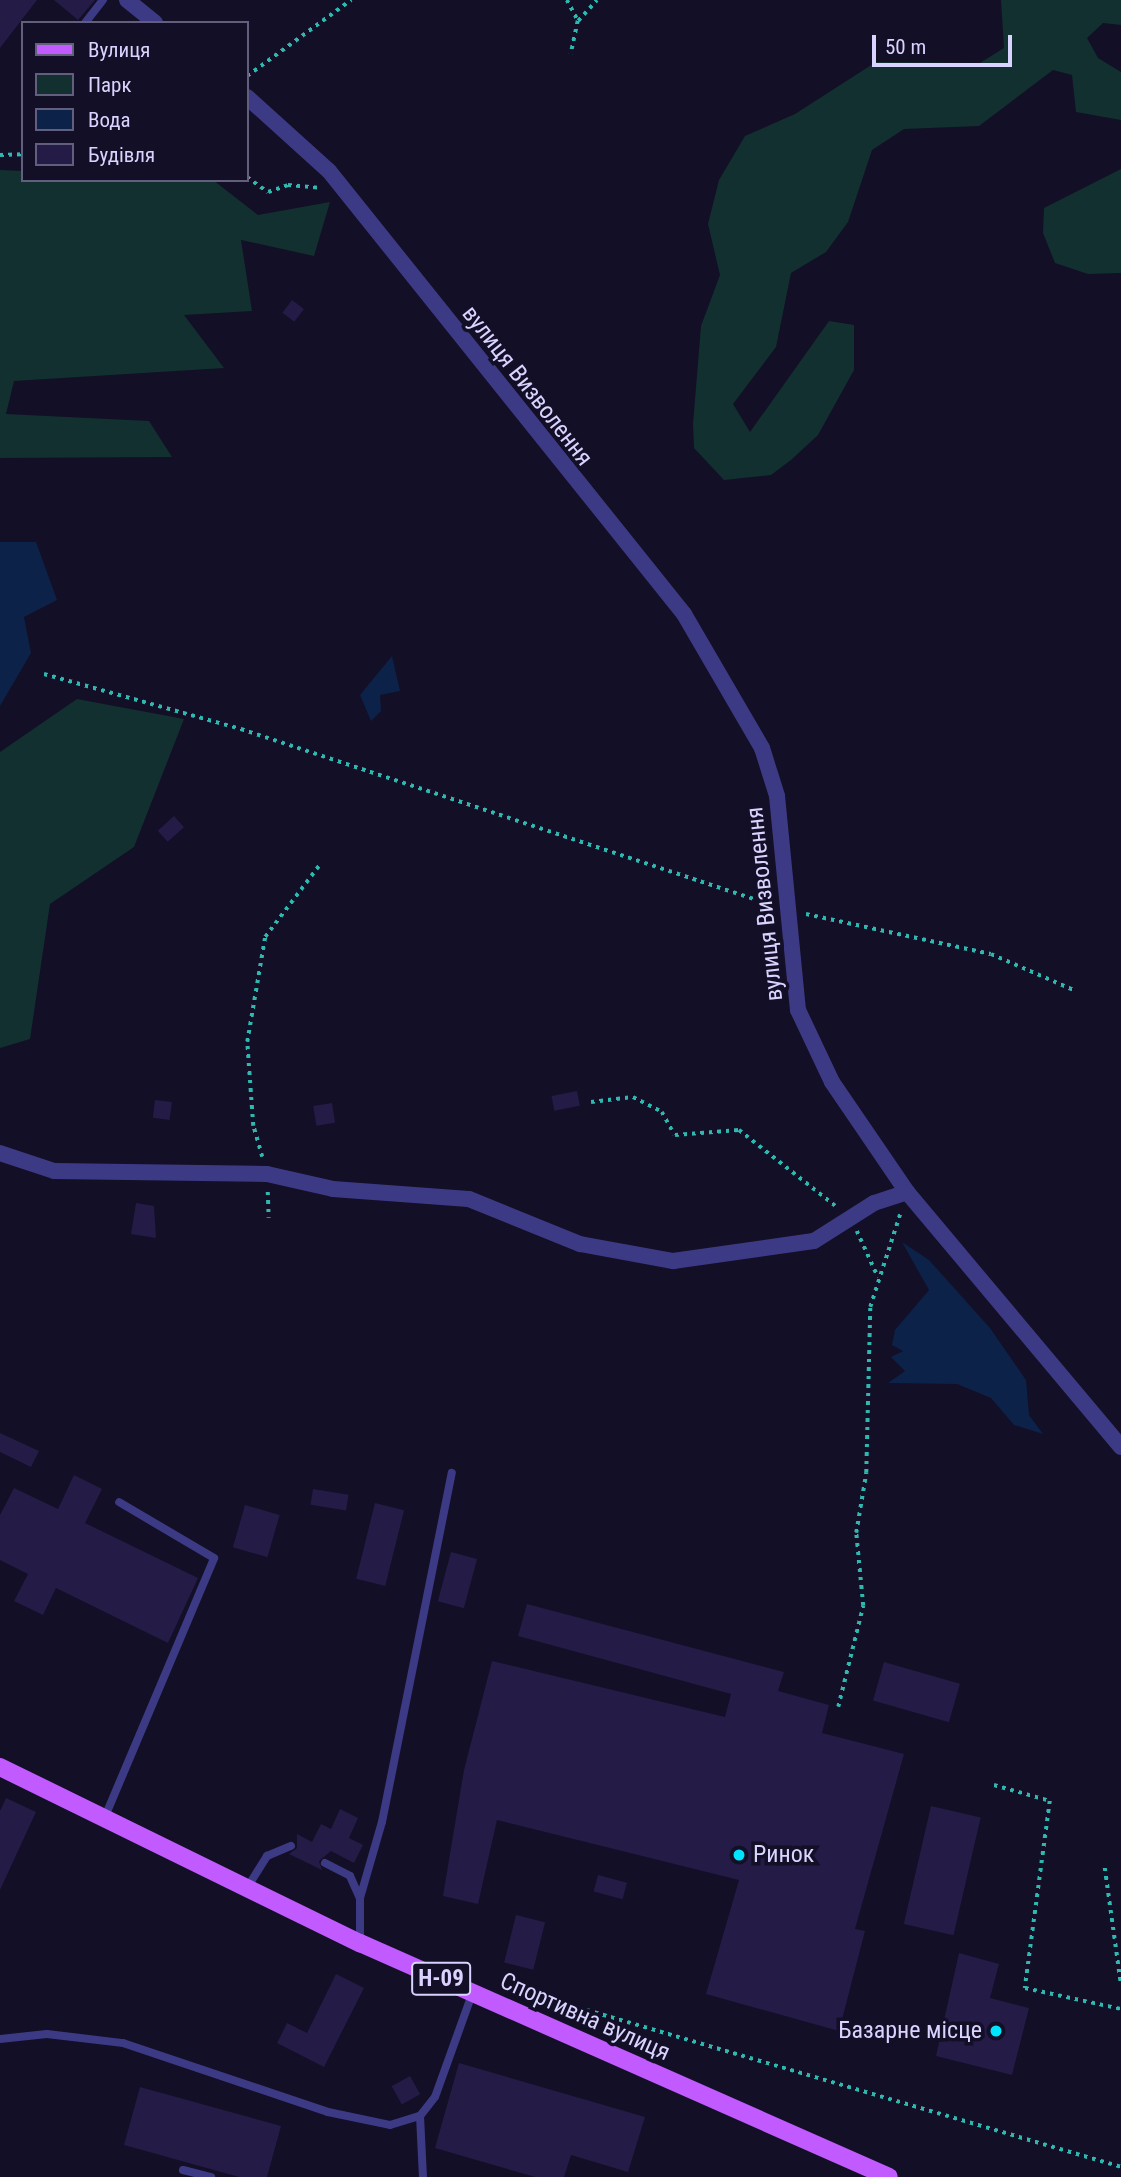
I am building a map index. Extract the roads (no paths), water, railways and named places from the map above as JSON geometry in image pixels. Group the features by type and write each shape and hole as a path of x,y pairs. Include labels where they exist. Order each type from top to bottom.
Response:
{"main road":[{"name":"Спортивна вулиця","path":"0,1767 472,1994 889,2177"}],"street":[{"path":"127,0 153,21"},
{"name":"вулиця Визволення","path":"248,98 288,129 344,190 684,614 762,748 778,796 798,1010 832,1082 907,1192 1121,1447"},
{"path":"0,1153 54,1171 267,1174 333,1189 469,1199 580,1244 673,1261 814,1241 850,1217 907,1192"}],"lane":[{"path":"87,21 103,0"},
{"path":"360,1942 360,1898 383,1822 452,1473"},
{"path":"104,1819 214,1558 119,1502"},
{"path":"247,1888 267,1856 291,1846"},
{"path":"326,1863 351,1876 360,1898"},
{"path":"0,2039 47,2034 123,2043 328,2112 390,2125 420,2116 435,2097 472,1994"},
{"path":"420,2116 423,2177"},
{"path":"183,2170 211,2177"}],"water":[{"path":"0,542 36,542 57,600 24,617 31,653 0,706"},
{"path":"392,656 400,691 380,695 381,711 371,721 360,695"},
{"path":"902,1242 929,1260 990,1328 1026,1380 1029,1415 1043,1434 1014,1425 991,1398 957,1384 888,1383 905,1371 891,1357 903,1351 892,1345 895,1330 929,1290"}],"place":[{"name":"Ринок","path":"739,1855"},
{"name":"Базарне місце","path":"996,2031"}]}
